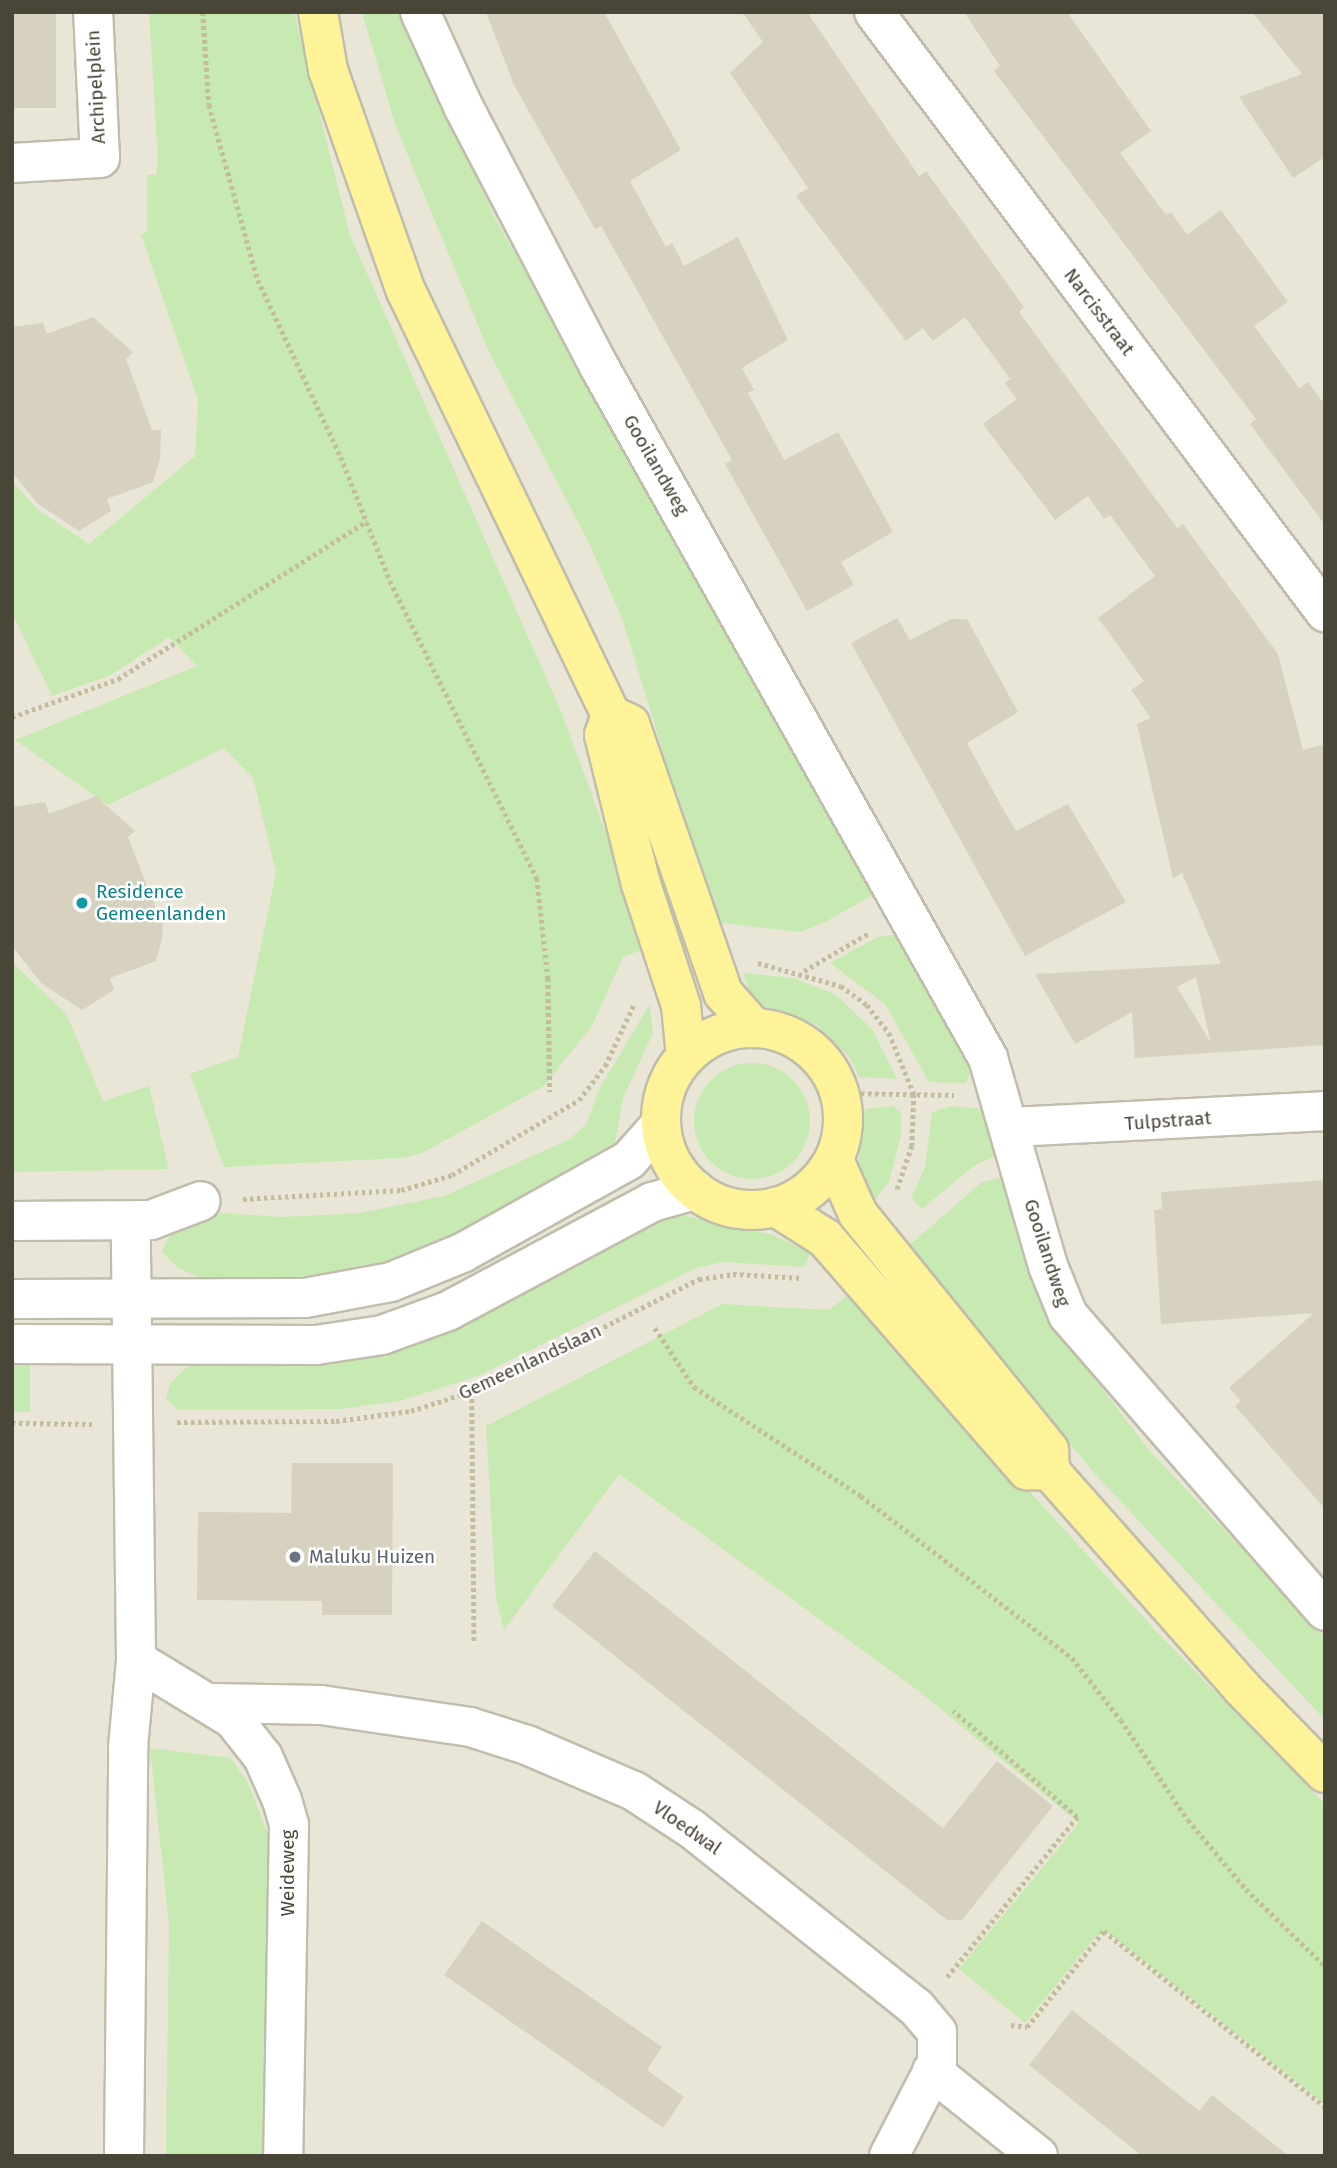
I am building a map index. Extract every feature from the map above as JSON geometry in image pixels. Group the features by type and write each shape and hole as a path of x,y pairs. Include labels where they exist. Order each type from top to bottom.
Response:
{"main road":[{"path":"318,12 328,70 406,291 611,715 630,724 723,993 754,1028"},
{"path":"611,715 604,735 641,884 681,1006 686,1056"},
{"path":"754,1028 808,1046 840,1093 844,1127 834,1160 810,1190 776,1207 726,1206 695,1190 671,1161 661,1124 664,1094 686,1056 717,1034 754,1028"},
{"path":"834,1160 858,1214 1049,1450 1050,1471 1241,1687 1325,1773"},
{"path":"776,1207 825,1238 1027,1470 1050,1471"}],"street":[{"name":"Archipelplein","path":"12,163 100,158 93,12"},
{"name":"Gooilandweg","path":"420,12 600,368 764,650 904,911 988,1058 1011,1127 1048,1266 1082,1337 1325,1611"},
{"name":"Narcisstraat","path":"874,12 1325,612"},
{"name":"Tulpstraat","path":"1011,1127 1325,1111"},
{"path":"12,1299 305,1298 391,1282 463,1253 629,1160 661,1124"},
{"path":"12,1344 316,1345 382,1335 449,1311 652,1202 695,1190"},
{"path":"12,1221 151,1220 201,1202"},
{"path":"124,2156 128,1747 136,1660 135,1344 131,1221"},
{"name":"Weideweg","path":"136,1660 212,1703 263,1757 289,1825 283,2156"},
{"name":"Vloedwal","path":"212,1703 321,1705 470,1727 527,1745 634,1791 740,1864 916,2007 940,2043 932,2071 889,2156"},
{"path":"932,2071 1038,2156"}],"path":[{"path":"203,12 209,106 236,214 271,313 367,521 390,581 537,878 548,978 550,1092"},
{"path":"12,717 118,679 367,521"},
{"path":"803,971 904,911"},
{"path":"750,961 803,971 841,986 867,1004 896,1044 914,1094 912,1146 891,1202"},
{"path":"201,1202 384,1192 419,1188 452,1175 579,1100 605,1066 638,999"},
{"path":"840,1093 914,1094"},
{"name":"Gemeenlandslaan","path":"12,1423 135,1424 362,1419 472,1392 699,1279 752,1275 785,1281 813,1272"},
{"path":"655,1328 694,1387 861,1496 1072,1658 1121,1720 1188,1820 1265,1909 1325,1966"},
{"path":"472,1392 474,1641"},
{"path":"948,1976 1077,1817 953,1711"},
{"path":"1011,2025 1027,2027 1104,1931 1325,2107"}],"shaded area":[{"path":"12,12 1325,12 1325,2156 12,2156"}],"green space":[{"path":"149,12 294,12 350,235 561,711 648,948 623,957 592,1026 544,1086 422,1153 402,1158 224,1167 190,1074 238,1057 276,872 253,778 224,748 108,805 15,740 197,666 169,637 111,675 52,696 12,613 12,481 37,509 89,544 195,456 198,400 141,235 147,232 147,175 156,175 158,161"},
{"path":"362,12 397,12 497,222 878,892 827,921 801,932 715,922 622,618 589,543 489,352 395,124"},
{"path":"894,935 905,941 971,1070 966,1083 929,1082 885,1004 830,963 878,937"},
{"path":"12,962 67,1015 103,1101 149,1086 169,1169 12,1172"},
{"path":"743,973 794,978 836,995 872,1029 897,1079 859,1077 850,1058 817,1025 754,1006"},
{"path":"650,1004 653,1033 623,1098 613,1154 465,1230 396,1263 261,1282 199,1277 178,1268 161,1251 171,1235 194,1227 210,1212 281,1217 360,1213 444,1196 570,1139 587,1123 598,1091"},
{"path":"752,1063 774,1068 793,1080 805,1099 810,1121 805,1143 793,1162 774,1174 752,1179 730,1174 711,1162 699,1143 694,1121 699,1099 711,1080 730,1068"},
{"path":"893,1106 901,1113 901,1135 889,1182 871,1205 858,1164 865,1109"},
{"path":"952,1106 985,1109 996,1155 974,1166 922,1209 911,1198 925,1167 932,1112"},
{"path":"1004,1177 1027,1272 1046,1315 1149,1450 1325,1637 1325,1720 1096,1475 906,1248 982,1182"},
{"path":"667,1212 773,1235 811,1253 803,1267 723,1262 696,1268 478,1376 400,1401 340,1409 178,1410 166,1399 170,1384 187,1367 203,1362 327,1359"},
{"path":"850,1293 1155,1630 1325,1804 1325,2104 1107,1932 1096,1936 1025,2023 959,1969 1079,1823 920,1692 619,1474 504,1630 496,1599 486,1426 722,1304 829,1310"},
{"path":"12,1357 30,1357 30,1412 12,1412"},
{"path":"150,1748 231,1758 248,1783 270,1839 269,2156 166,2156 169,1925"}],"building":[{"path":"12,12 56,12 56,108 12,108"},
{"path":"486,12 604,12 681,150 630,181 666,247 672,243 684,266 738,237 788,340 742,368 754,390 748,393 784,460 838,432 893,532 841,562 854,585 807,611 725,464 732,460 601,226 595,229 514,85"},
{"path":"742,12 807,12 919,176 926,171 1024,307 1019,312 1177,528 1183,524 1278,654 1303,750 1325,744 1325,1045 1135,1058 1132,1012 1075,1044 1035,974 1221,964 1182,873 1173,878 1137,724 1151,718 1131,690 1144,681 1098,618 1155,576 1110,515 1104,519 1088,496 1055,520 983,424 1017,399 1005,383 1010,379 965,317 933,341 923,328 906,341 796,196 808,188 730,73 763,42","holes":["1196,977 1211,1043 1177,987"]},
{"path":"964,12 1067,12 1151,131 1120,153 1166,215 1171,212 1187,235 1221,210 1288,302 1254,326 1299,388 1308,382 1325,405 1325,525 1250,424 1256,419 994,71 1000,66"},
{"path":"1252,12 1325,12 1325,157 1293,178 1239,97 1302,74"},
{"path":"93,317 133,352 126,359 152,430 161,430 160,459 153,482 107,499 111,511 79,531 38,504 12,472 12,327 43,323 47,334"},
{"path":"897,618 910,640 951,619 967,619 1018,712 967,743 1003,809 1016,831 1068,804 1126,902 1025,956 851,643"},
{"name":"Residence Gemeenlanden","path":"96,796 135,831 128,837 156,909 164,909 162,938 156,961 110,978 114,990 82,1010 41,983 12,946 12,807 45,802 49,814"},
{"path":"1325,1180 1325,1509 1235,1406 1241,1401 1229,1388 1314,1313 1161,1324 1154,1210 1162,1209 1161,1192"},
{"name":"Maluku Huizen","path":"292,1463 393,1463 392,1615 322,1615 322,1601 197,1600 198,1512 291,1513"},
{"path":"595,1551 943,1828 997,1761 1053,1806 962,1920 947,1920 552,1606"},
{"path":"482,1921 662,2047 647,2070 684,2097 663,2128 444,1975"},
{"path":"1072,2010 1199,2111 1212,2095 1289,2156 1142,2156 1029,2065"}],"place":[{"name":"Residence Gemeenlanden","path":"82,903"},
{"name":"Maluku Huizen","path":"295,1557"}]}
